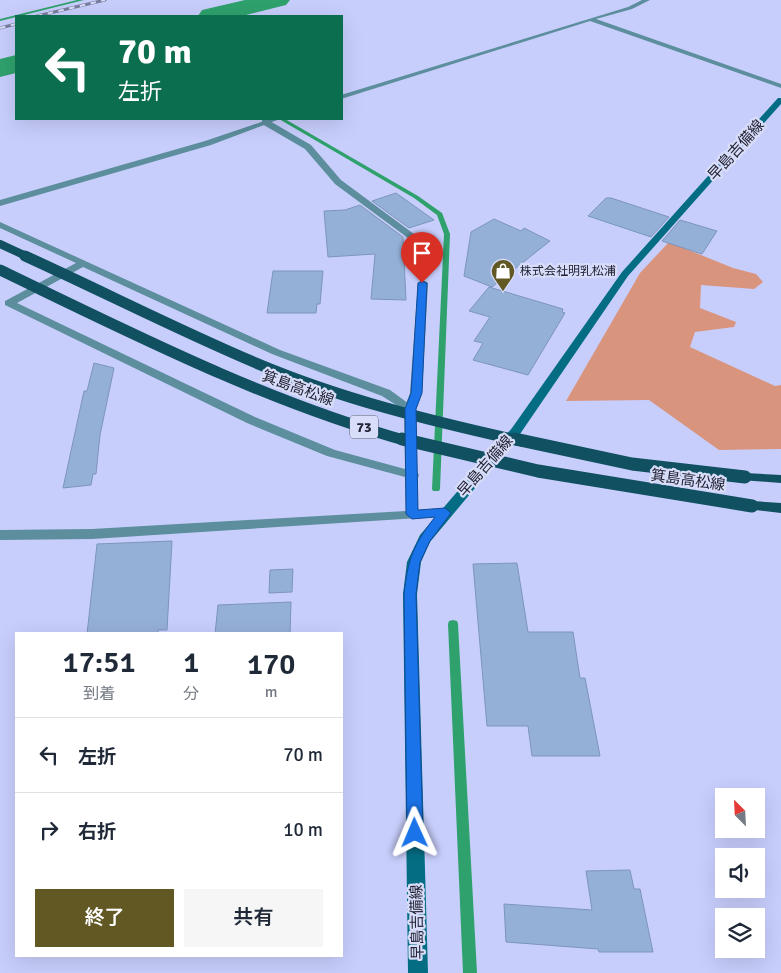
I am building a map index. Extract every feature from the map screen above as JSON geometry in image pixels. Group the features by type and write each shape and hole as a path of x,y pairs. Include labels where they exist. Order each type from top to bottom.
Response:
{"main road":[{"name":"早島吉備線","path":"418,973 410,594 414,562 425,538 516,431 625,274 781,100"},
{"name":"箕島高松線","path":"0,244 257,363 358,399 429,421 622,462 744,477 781,479"},
{"name":"箕島高松線","path":"0,270 232,381 329,417 424,445 530,470 629,488 752,506 781,508"}],"street":[{"path":"343,97 574,23 630,8 647,0"},
{"path":"590,19 781,86"},
{"path":"0,203 208,144 272,120"},
{"path":"265,122 308,147 338,182 415,239"},
{"path":"0,225 276,352 386,393 410,409"},
{"path":"83,263 9,303 251,420 331,453 412,475"},
{"path":"412,514 410,409 416,393 422,283"},
{"path":"0,535 92,534 445,513"}],"shaded area":[{"path":"669,242 733,268 756,274 763,282 754,289 701,285 700,308 736,322 734,327 695,332 690,347 775,386 781,385 781,449 719,450 649,400 566,401 640,273"}],"building":[{"path":"396,193 434,220 409,228 372,201"},
{"path":"606,198 669,217 651,237 588,216"},
{"path":"360,205 403,237 406,300 371,299 375,254 328,257 324,211 345,210"},
{"path":"494,219 521,231 524,228 550,241 492,287 464,276 471,232"},
{"path":"680,220 717,231 702,254 662,241"},
{"path":"273,271 323,271 320,304 317,304 316,313 267,313"},
{"path":"489,287 563,309 562,312 565,313 528,375 473,360 483,343 474,341 490,317 469,311"},
{"path":"94,363 114,368 100,435 96,474 93,474 91,485 63,488 84,391 87,391"},
{"path":"172,541 167,630 158,630 158,632 87,632 97,544"},
{"path":"517,563 528,632 573,632 580,678 585,678 600,756 532,756 528,726 487,726 473,564"},
{"path":"293,569 292,592 269,593 270,570"},
{"path":"291,602 290,632 215,632 218,605"},
{"path":"630,870 634,889 640,889 653,952 599,952 598,949 506,942 504,904 592,910 586,871"}],"waterway":[{"path":"20,15 82,0"},
{"path":"215,15 277,0"},
{"path":"0,20 15,16"},
{"path":"0,68 15,64"},
{"path":"284,120 416,197 440,214 447,234 436,489"},
{"path":"453,624 470,973"}],"railway":[{"path":"41,15 105,0"},
{"path":"0,28 15,24"}],"place":[{"name":"株式会社明乳松浦","path":"503,292"}],"route":[{"path":"415,833 410,594 414,562 425,538 445,513 412,514 410,409 416,393 422,283"}]}
